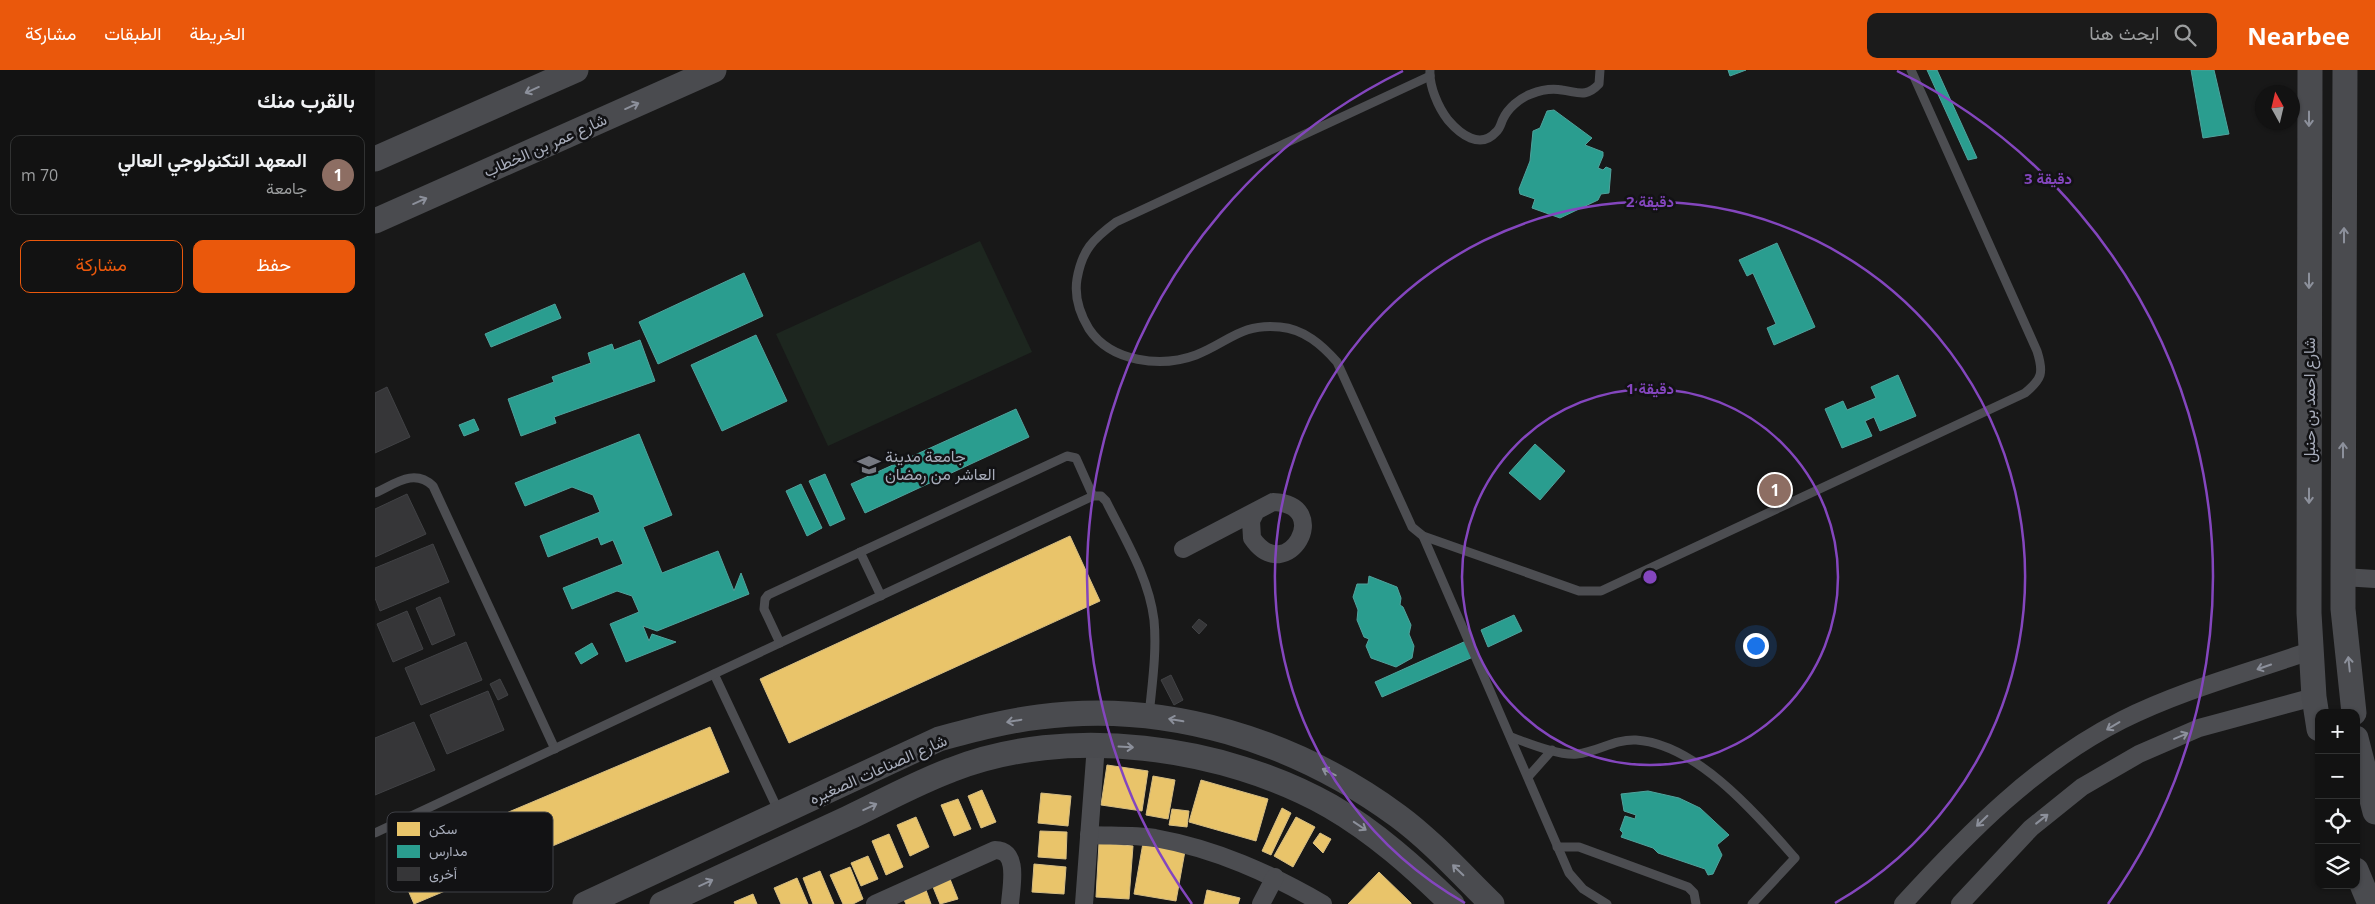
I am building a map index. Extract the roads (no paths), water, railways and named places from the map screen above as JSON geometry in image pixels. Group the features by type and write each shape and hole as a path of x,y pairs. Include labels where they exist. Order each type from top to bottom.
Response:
{"street":[{"path":"375,159 576,70"},
{"name":"شارع احمد بن حنبل","path":"2309,70 2310,650 2316,709"},
{"name":"شارع احمد بن حنبل","path":"2345,70 2343,609 2354,709"},
{"name":"شارع عمر بن الخطاب","path":"375,221 698,73"},
{"path":"2309,367 2343,367"},
{"path":"1183,549 1255,513"},
{"path":"2343,577 2375,580"},
{"path":"1903,904 1953,849 2004,800 2061,757 2121,721 2186,692 2310,650"},
{"path":"1960,904 2031,828 2082,787 2139,754 2199,728 2314,697"},
{"name":"شارع الصناعات الصغيره","path":"585,904 939,740 989,725 1039,717 1082,714 1149,716 1211,726 1278,748 1341,778 1400,817 1493,904"},
{"path":"1084,904 1096,745"},
{"name":"شارع الصناعات الصغيره","path":"662,904 951,769 1025,751 1096,745 1145,748 1205,757 1269,777 1330,806 1385,843 1451,904"},
{"path":"2360,754 2375,812"},
{"path":"828,791 844,820"},
{"path":"1089,835 1153,838 1216,852 1275,877 1323,904"},
{"path":"875,904 995,850 1003,850 1009,854 1012,861 1010,904"},
{"path":"1261,904 1275,877"},
{"path":"2360,880 2370,904"}],"lane":[{"path":"1600,70 1599,84 1593,90 1577,94 1561,90 1545,90 1529,95 1515,104 1504,117 1497,132 1487,139 1476,141 1465,136 1448,119 1436,99 1430,73 1116,222 1094,238 1080,261 1075,288 1080,314 1095,337 1116,353 1142,360 1169,361 1196,355 1239,331 1260,326 1283,327 1303,333 1322,345 1337,362 1404,514 1412,527 1423,536 1579,591 1601,591 2025,393 2037,383 2042,367 2037,351 1911,70"},
{"path":"780,643 764,610 765,599 768,595 1067,456 1076,458 1093,496"},
{"path":"375,493 409,477 418,477 426,480 433,486 555,749"},
{"path":"420,812 1093,496 1101,496 1106,500 1147,587 1154,621 1149,716"},
{"path":"1423,536 1557,847 1576,883 1589,895 1607,904"},
{"path":"860,552 881,596"},
{"path":"714,674 780,814"},
{"path":"1511,737 1552,750 1573,754 1615,742 1648,742 1660,745 1695,763 1714,776 1749,806 1795,858 1752,904"},
{"path":"1528,777 1552,750"},
{"path":"375,833 387,827"},
{"path":"1557,847 1579,847 1688,887 1694,893 1697,904"}],"place":[{"name":"جامعة مدينة العاشر من رمضان","path":"869,465"},
{"name":"المعهد التكنولوجي العالي","path":"1775,490"}]}
